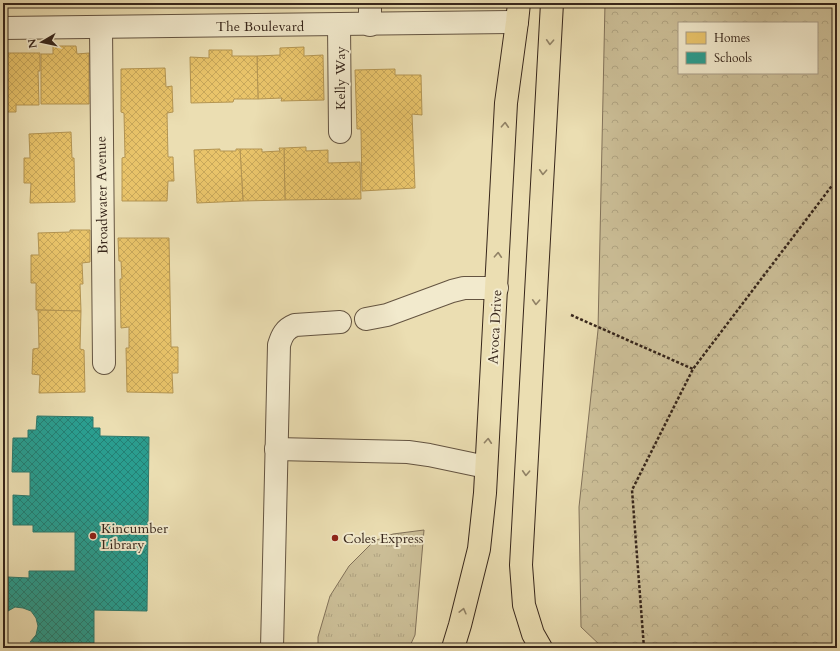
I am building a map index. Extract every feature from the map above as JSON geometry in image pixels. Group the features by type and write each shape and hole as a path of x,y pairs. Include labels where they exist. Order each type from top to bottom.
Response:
{"main road":[{"path":"541,648 534,634 524,605 522,565 552,3"},
{"name":"Avoca Drive","path":"453,648 479,549 485,493 506,103 518,13"}],"street":[{"path":"370,3 370,25"},
{"name":"The Boulevard","path":"3,28 370,25 518,13"},
{"name":"Kelly Way","path":"339,25 340,132"},
{"name":"Broadwater Avenue","path":"101,27 104,363"},
{"path":"366,319 387,315 464,288 497,288"},
{"path":"272,648 279,346 284,332 295,325 340,322"},
{"path":"276,449 408,452 486,467"}],"path":[{"path":"644,648 632,490 693,369 837,179"},
{"path":"571,315 693,369"}],"green space":[{"path":"605,3 837,3 837,648 603,648 581,627 579,507 598,330"},
{"path":"424,530 415,635 409,648 318,648 318,637 330,596 349,566 374,541 393,534"}],"building: Homes":[{"path":"53,46 76,46 77,54 89,53 89,104 41,104 41,54 53,54"},
{"path":"304,47 304,56 323,55 324,100 281,101 282,98 258,99 257,56 280,55 280,48"},
{"path":"209,50 232,50 232,56 257,56 258,99 234,99 233,102 191,103 190,57 209,58"},
{"path":"8,53 40,53 40,71 38,71 39,105 16,105 16,112 3,112 3,61 7,61"},
{"path":"165,68 166,87 172,86 173,112 167,113 168,157 173,157 174,181 168,181 167,201 122,201 122,158 125,157 124,113 121,112 121,69"},
{"path":"395,69 395,75 421,75 422,115 412,114 415,188 362,191 361,129 357,129 355,70"},
{"path":"71,132 72,158 74,158 75,202 30,203 31,183 24,183 24,158 30,158 29,134"},
{"path":"306,147 306,151 328,150 328,163 360,162 361,199 285,200 284,148"},
{"path":"279,148 284,148 285,200 243,201 240,149 262,149 262,152 280,151"},
{"path":"220,149 220,151 236,151 236,149 240,149 243,201 197,203 194,150"},
{"path":"70,230 90,230 90,262 82,263 83,284 80,284 81,311 36,310 36,283 31,283 31,255 39,255 38,233 70,232"},
{"path":"118,238 169,238 171,347 178,347 178,373 172,373 173,393 127,392 126,348 129,348 129,327 121,328 120,279 122,279 121,261 119,261"},
{"path":"38,310 81,311 80,349 84,350 85,392 39,393 40,375 32,374 33,349 39,348"}],"building: Schools":[{"path":"37,416 93,417 93,428 100,428 100,436 149,437 147,611 94,610 94,643 30,642 36,635 38,626 36,618 31,611 23,608 15,607 8,611 8,577 29,578 29,571 75,571 75,532 33,532 33,525 13,525 13,495 30,496 30,472 12,472 13,438 28,438 28,430 36,430"}],"place":[{"name":"Kincumber Library","path":"93,536"},
{"name":"Coles Express","path":"335,538"}]}
